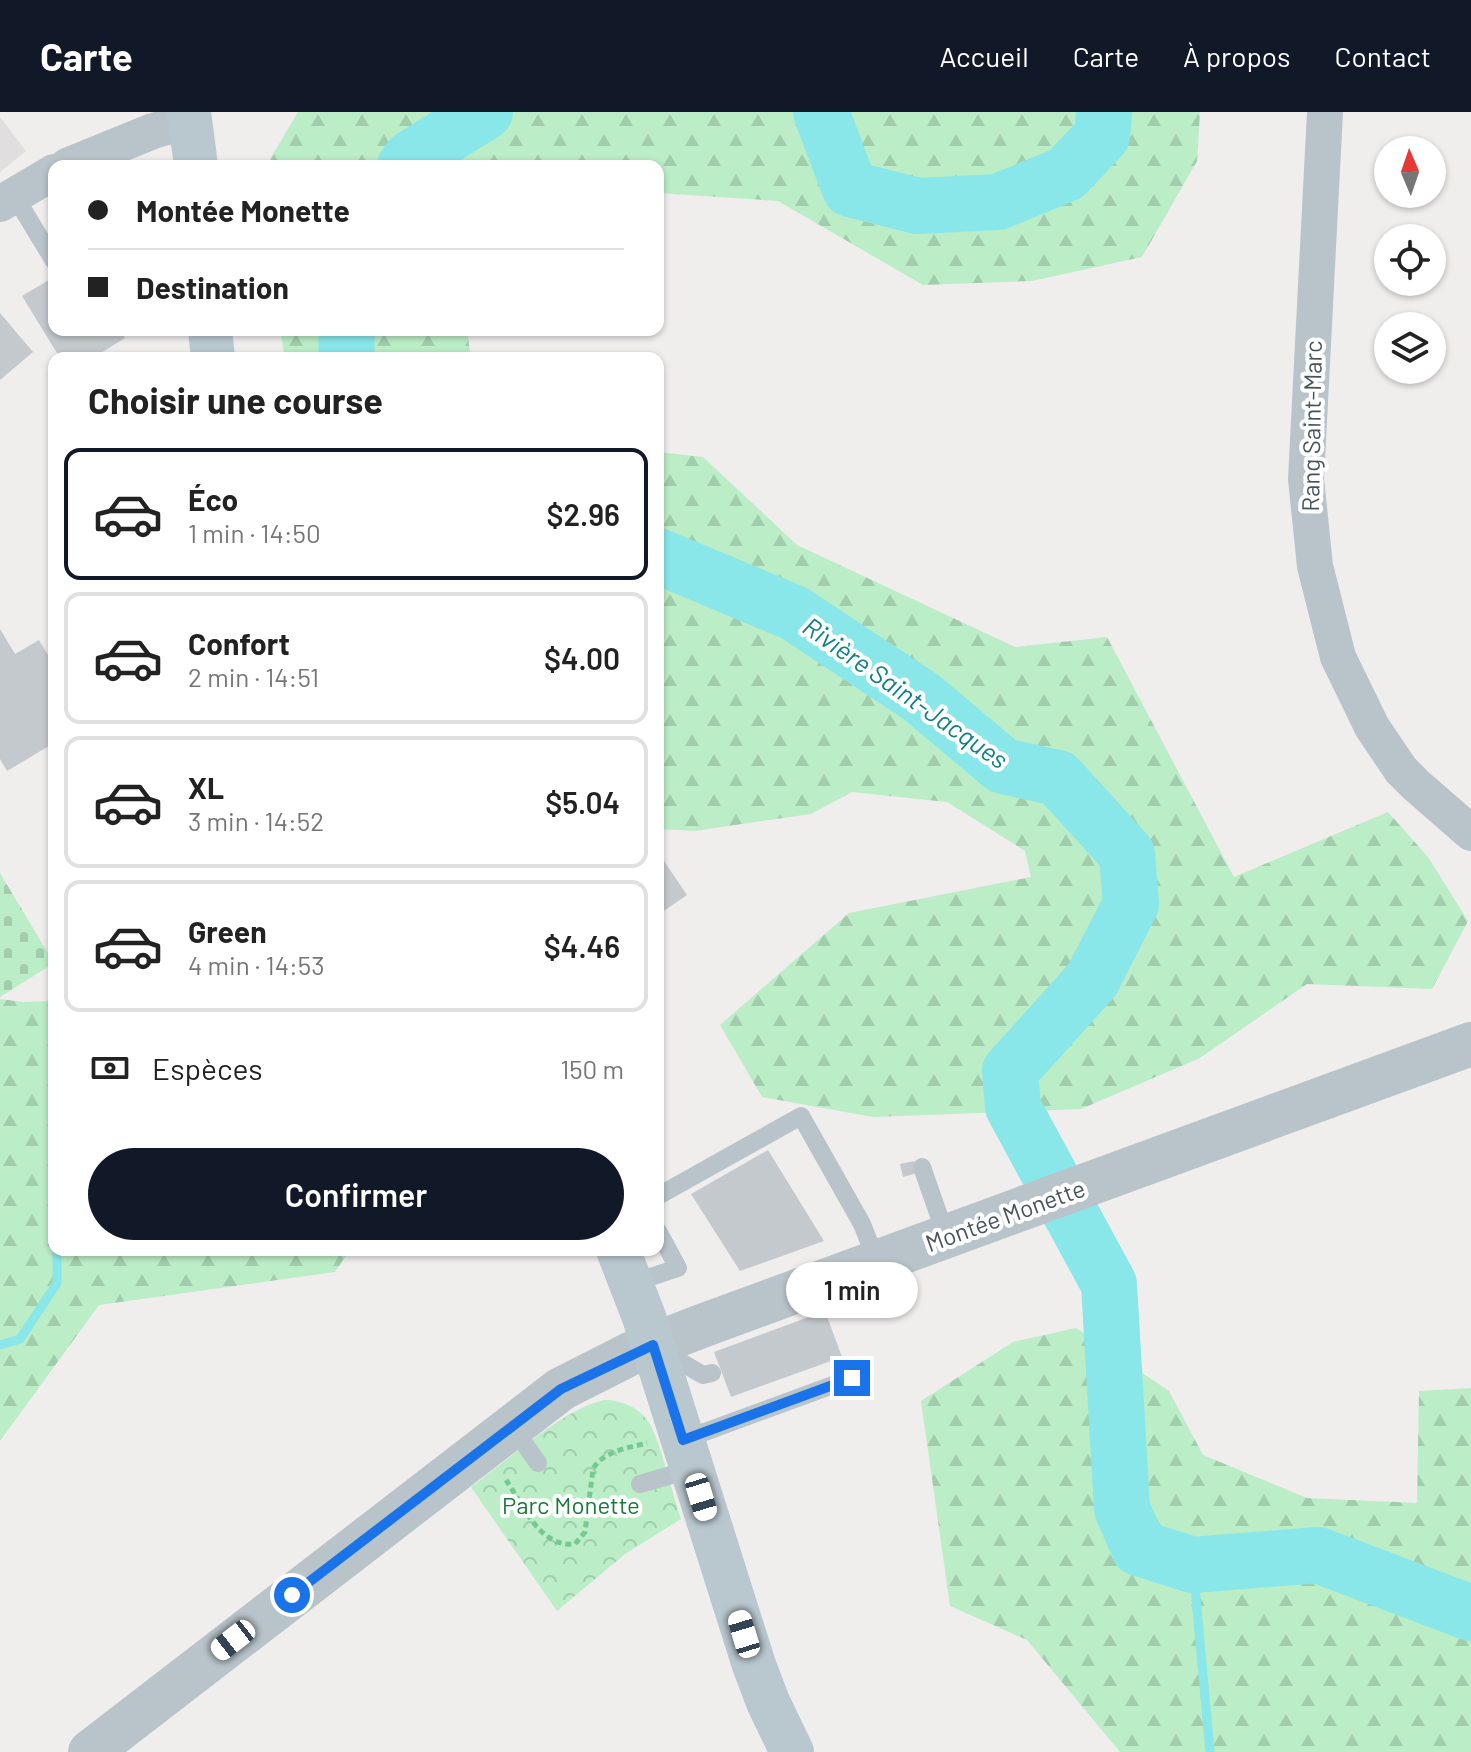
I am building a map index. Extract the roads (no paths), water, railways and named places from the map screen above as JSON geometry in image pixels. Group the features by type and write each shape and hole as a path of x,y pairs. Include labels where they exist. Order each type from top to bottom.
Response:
{"main road":[{"path":"190,116 195,160"},
{"path":"625,1266 653,1345 677,1450 757,1675 792,1752"}],"street":[{"name":"Rang Saint-Marc","path":"1325,112 1306,479 1315,566 1338,657 1372,727 1401,770 1471,833"},
{"path":"81,160 190,116"},
{"path":"7,200 48,176"},
{"name":"Montée Monette","path":"90,1752 561,1389 653,1345 1471,1044"}],"lane":[{"path":"7,200 48,253"},
{"path":"664,1193 801,1116 862,1224 877,1262"},
{"path":"922,1167 947,1237"},
{"path":"625,1266 678,1268 664,1242"},
{"path":"653,1345 703,1375 712,1373"},
{"path":"640,1484 677,1450 852,1378"},
{"path":"511,1426 538,1463"}],"waterway":[{"name":"Rivière Saint-Jacques","path":"410,160 485,112"},
{"name":"Rivière Saint-Jacques","path":"821,112 850,189 918,206 998,202 1066,174 1102,136 1104,112"},
{"name":"Rivière Saint-Jacques","path":"346,352 347,336"},
{"name":"Rivière Saint-Jacques","path":"664,559 794,613 921,697 1003,766 1058,778 1127,854 1131,904 1092,980 1010,1071 1013,1107 1109,1284 1122,1509 1139,1548 1193,1565 1318,1555 1471,1613"},
{"path":"0,1345 20,1339 57,1283 57,1256"},
{"path":"1193,1565 1210,1752"}],"park label":[{"name":"Parc Monette","path":"571,1504"}]}
